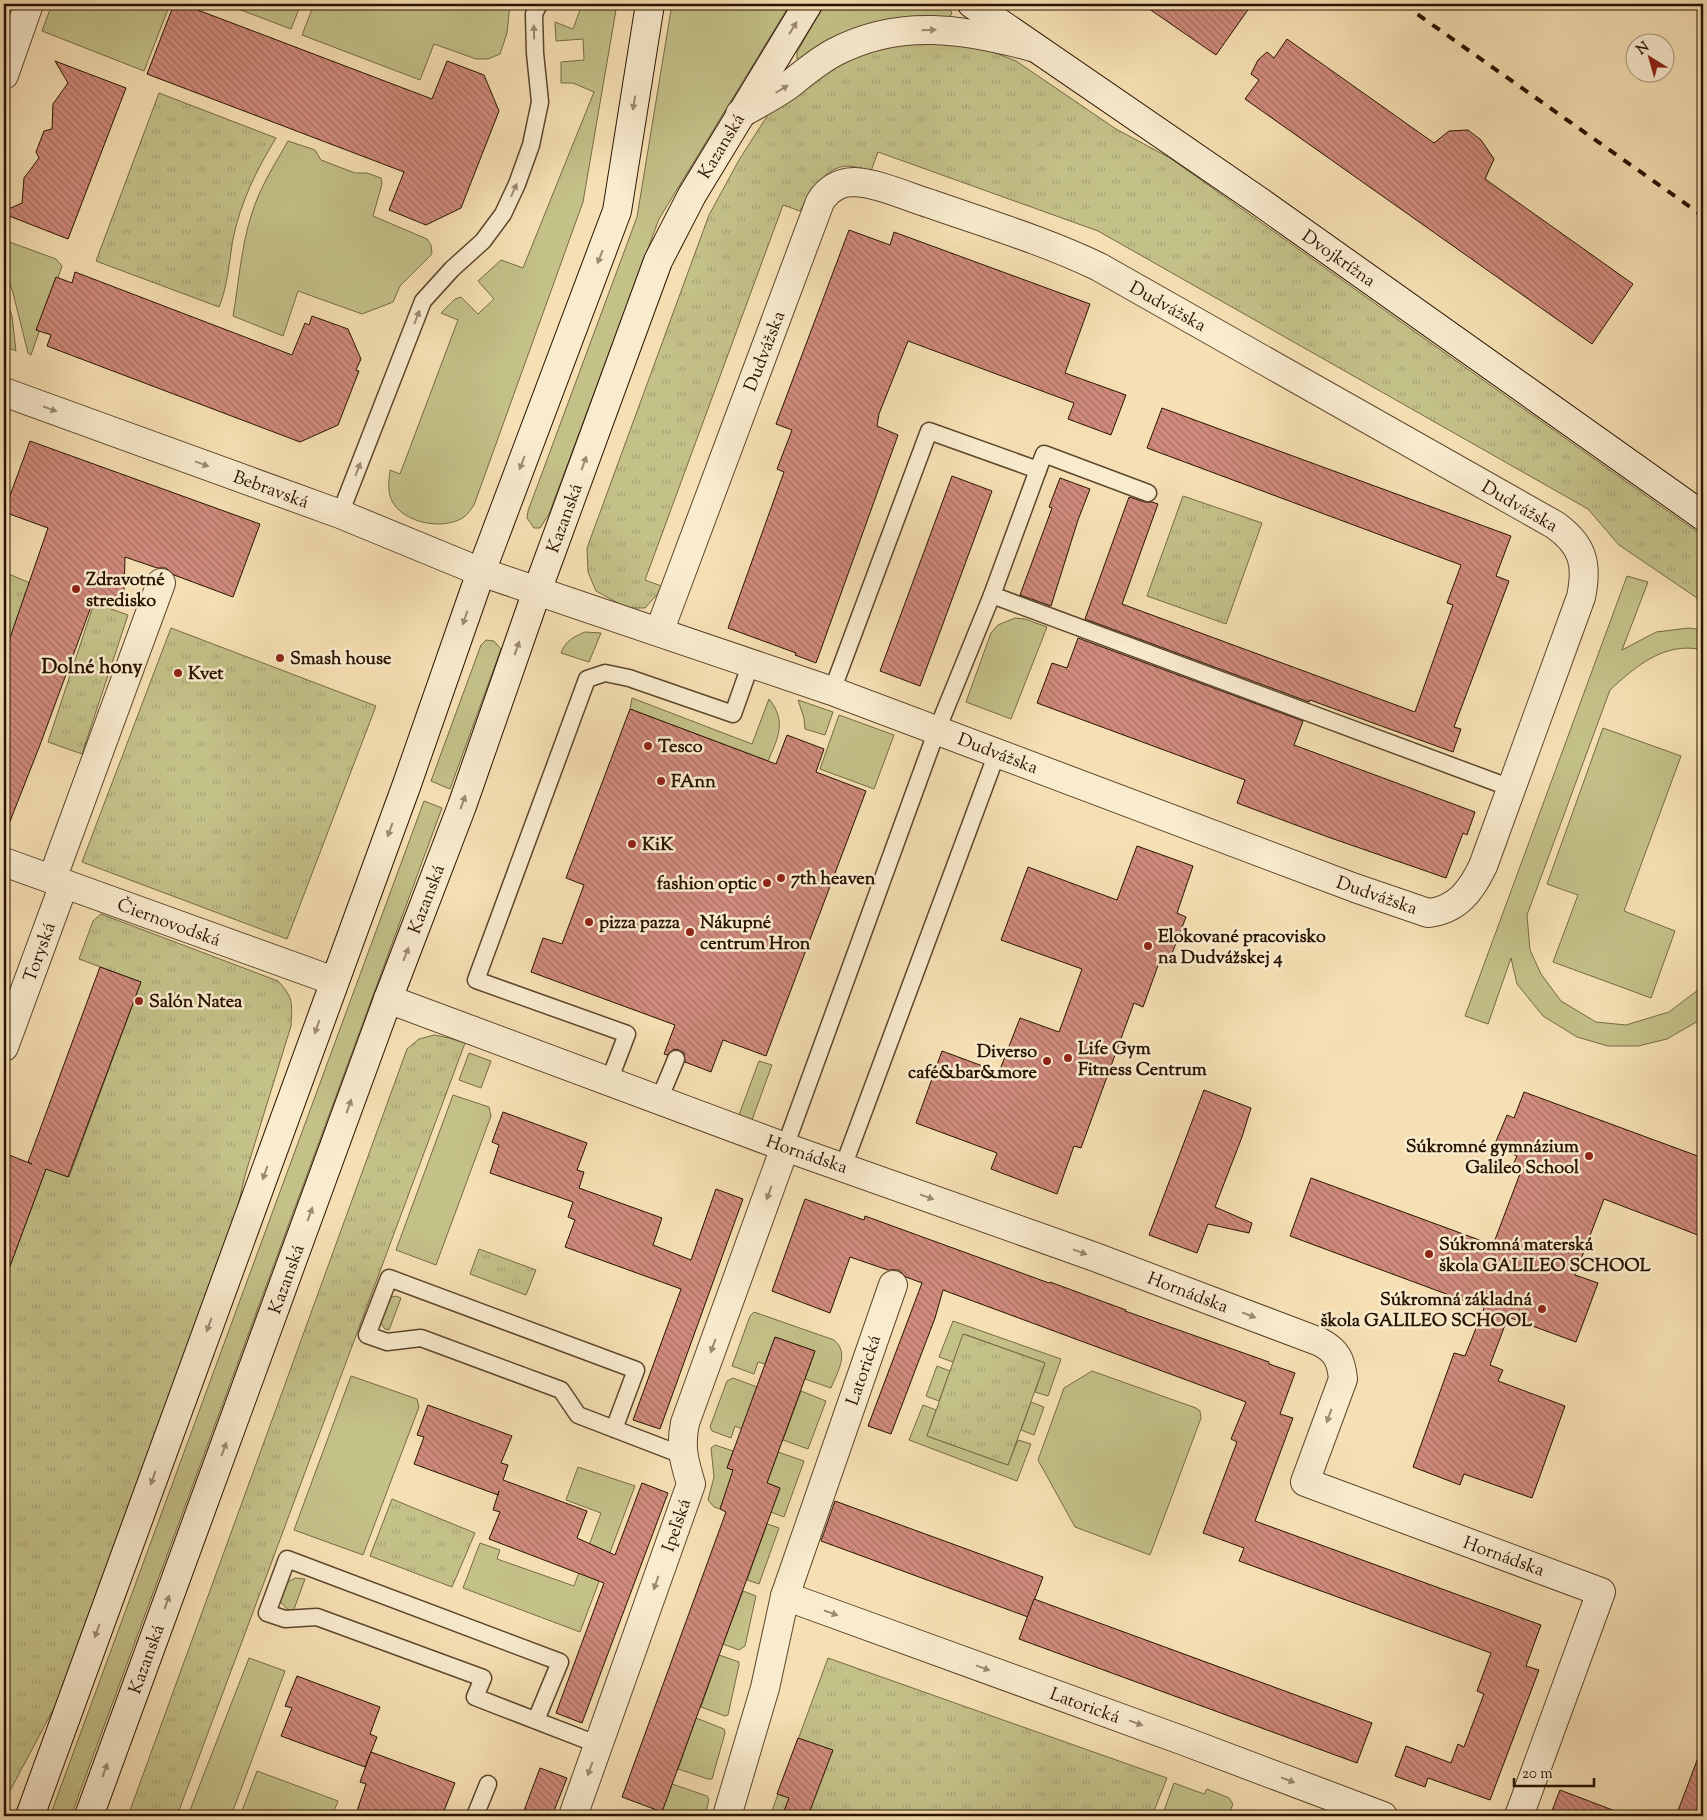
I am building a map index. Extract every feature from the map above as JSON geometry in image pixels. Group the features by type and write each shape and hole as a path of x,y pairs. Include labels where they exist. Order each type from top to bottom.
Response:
{"street":[{"path":"4,75 29,4"},
{"path":"30,1816 407,784 481,572 617,211 650,4"},
{"name":"Kazanská","path":"89,1816 388,999 462,806 537,591 658,261 692,195 808,4"},
{"name":"Dvojkrížna","path":"972,4 1259,202 1703,516"},
{"path":"740,114 788,86 835,52 851,44 886,33 900,30 935,30 990,35 1033,47"},
{"name":"Dudvážska","path":"537,591 751,663 937,730 1363,891 1428,912 1437,912 1461,899 1475,884 1483,866 1585,578 1583,559 1574,542 1555,525 1100,268 1072,254 1023,236 864,183 852,182 831,188 820,202 659,632"},
{"name":"Bebravská","path":"4,392 340,514 481,572 537,591"},
{"name":"Toryská","path":"4,1047 161,583"},
{"name":"Čiernovodská","path":"4,862 61,874 334,981"},
{"name":"Hornádska","path":"388,999 785,1147 1104,1260 1330,1347 1338,1355 1342,1366 1343,1379 1305,1482 1601,1592 1519,1816"},
{"name":"Ipeľská","path":"573,1816 600,1745 691,1484 682,1455 682,1437 685,1423 785,1147"},
{"name":"Latorická","path":"727,1816 765,1688 785,1596 893,1285"},
{"name":"Latorická","path":"785,1596 1384,1816"}],"lane":[{"path":"340,514 423,301 452,269 483,240 503,214 517,184 532,145 540,102 535,53 534,14 539,4"},
{"path":"832,692 929,431 1038,470"},
{"path":"785,1147 937,730 992,595 1044,454 1148,493"},
{"path":"992,595 1511,788"},
{"path":"609,1081 627,1034 476,980 587,679 604,673 629,678 733,714 751,663"},
{"path":"843,1167 997,753"},
{"path":"659,1100 676,1059"},
{"path":"614,1429 636,1370 389,1278 367,1335 387,1342 420,1338 561,1390 578,1415 614,1429 682,1455"},
{"path":"536,1720 560,1662 287,1559 267,1613 285,1620 317,1617 483,1678 475,1697 600,1745"},
{"path":"475,1816 488,1784"}],"green space":[{"path":"52,4 170,4 144,71 42,31"},
{"path":"225,4 301,4 291,29"},
{"path":"314,4 510,4 507,33 500,54 488,59 476,59 434,44 420,80 302,35"},
{"path":"582,4 617,4 583,202 474,505 465,516 446,524 435,524 414,519 397,509 390,497 390,470 400,474 458,320 441,313 455,299 461,297 478,314 494,299 478,281 501,260 523,268 594,92 573,83 561,83 561,62 584,60 583,39 556,41 555,22 573,29"},
{"path":"672,4 790,4 659,219 549,514 540,528 534,528 527,518 528,511 637,217"},
{"path":"825,4 941,4 951,11 952,14 947,18 803,61 797,59 797,52"},
{"path":"963,40 1016,61 1116,129 1170,158 1703,536 1703,602 1619,545 1588,509 1098,231 878,152 871,171 848,166 840,167 825,176 813,189 800,211 783,205 645,580 664,587 645,608 627,608 596,591 588,572 587,548 709,215 739,160 771,110 816,72 871,46"},
{"path":"159,93 276,138 256,174 240,212 219,307 96,261"},
{"path":"288,141 315,150 321,160 355,173 367,173 381,178 382,184 373,216 427,239 431,245 432,254 400,286 393,302 362,314 298,291 283,336 233,316 243,251 255,203"},
{"path":"4,240 56,259 62,266 31,355 28,353 4,264"},
{"path":"4,293 12,316 16,351 4,346"},
{"path":"1183,496 1262,523 1226,624 1147,596"},
{"path":"4,572 30,583 4,657"},
{"path":"1627,576 1648,582 1622,650 1656,632 1689,628 1703,630 1703,650 1689,648 1664,652 1641,664 1610,690 1527,915 1530,950 1541,974 1561,1001 1596,1022 1626,1025 1669,1012 1698,990 1703,981 1703,1015 1698,1021 1667,1039 1638,1046 1608,1046 1577,1037 1543,1016 1517,984 1511,958 1488,1024 1465,1016"},
{"path":"94,603 128,615 82,754 48,742"},
{"path":"1015,618 1025,619 1047,627 1011,719 966,702 991,633 998,625"},
{"path":"171,628 376,706 287,939 82,862"},
{"path":"585,632 601,633 589,662 561,653 568,642"},
{"path":"486,640 494,641 501,649 450,789 431,781 481,645"},
{"path":"632,698 752,744 769,699 775,707 779,722 775,745 768,761 630,709"},
{"path":"798,700 833,712 825,735 805,729 804,718"},
{"path":"839,715 894,735 874,789 820,769"},
{"path":"1603,728 1681,756 1624,911 1675,931 1651,998 1553,962 1578,895 1547,884"},
{"path":"424,801 442,808 71,1816 50,1816"},
{"path":"101,914 278,981 287,992 291,1001 291,1026 246,1172 228,1247 61,1695 4,1802 4,1282 46,1169 69,1177 141,982 79,959 93,921"},
{"path":"434,1035 465,1043 177,1816 128,1816 407,1049 419,1039"},
{"path":"469,1053 491,1061 481,1088 459,1080"},
{"path":"759,1061 772,1065 752,1120 739,1115"},
{"path":"453,1095 489,1107 491,1116 436,1265 396,1250"},
{"path":"479,1249 536,1270 526,1295 470,1274"},
{"path":"396,1296 401,1298 389,1330 385,1329 379,1321 388,1298"},
{"path":"754,1312 834,1340 839,1345 842,1357 839,1370 831,1388 805,1379 815,1351 775,1337 765,1364 758,1362 754,1374 732,1366 750,1316"},
{"path":"953,1321 1061,1359 1048,1396 1035,1392 1045,1363 964,1334 953,1362 939,1357"},
{"path":"963,1334 1045,1363 1008,1465 927,1436"},
{"path":"937,1366 950,1371 939,1401 926,1396"},
{"path":"1092,1371 1200,1411 1201,1418 1150,1555 1075,1527 1038,1460 1064,1388"},
{"path":"351,1376 417,1399 419,1407 363,1555 294,1530"},
{"path":"733,1378 757,1387 742,1429 735,1426 731,1438 712,1431 710,1427 727,1381"},
{"path":"801,1391 826,1401 808,1449 783,1440"},
{"path":"1031,1402 1044,1407 1034,1435 1021,1430"},
{"path":"923,1405 936,1410 927,1436 1008,1465 1018,1440 1031,1444 1017,1481 909,1440"},
{"path":"715,1445 733,1451 727,1468 741,1473 724,1498 720,1509 714,1507 708,1500 714,1477 711,1448"},
{"path":"778,1452 804,1461 784,1517 771,1512 780,1488 767,1483"},
{"path":"578,1467 635,1486 580,1632 463,1588 480,1543 500,1550 497,1559 574,1586 601,1513 566,1500"},
{"path":"392,1499 475,1533 452,1587 370,1556"},
{"path":"767,1524 779,1528 759,1584 747,1580"},
{"path":"295,1578 305,1579 293,1612 287,1609 280,1601 284,1587"},
{"path":"743,1591 756,1596 745,1646 739,1650 723,1644"},
{"path":"719,1655 739,1662 728,1715 725,1716 701,1707"},
{"path":"249,1658 285,1671 231,1816 206,1816 190,1810"},
{"path":"828,1658 1167,1778 1152,1816 770,1816"},
{"path":"696,1718 724,1729 725,1733 712,1779 678,1769"},
{"path":"257,1771 338,1801 332,1816 280,1816 270,1813 268,1816 240,1816"},
{"path":"1174,1783 1204,1794 1207,1789 1229,1798 1233,1804 1228,1816 1162,1816"},
{"path":"672,1784 707,1796 709,1799 705,1816 674,1816 662,1812"}],"building":[{"path":"174,4 182,4 432,99 447,61 484,75 499,111 461,208 426,225 389,210 404,172 147,74"},
{"path":"1142,4 1252,4 1216,55"},
{"path":"1287,39 1434,143 1449,131 1468,130 1481,140 1494,159 1485,179 1633,284 1592,344 1245,99 1259,80 1251,74 1258,60 1267,52 1274,58"},
{"path":"55,61 126,88 68,239 4,214 4,211 22,203 24,178 39,158 36,152 44,131 52,129 53,104 68,83"},
{"path":"849,230 890,245 894,232 1090,304 1065,373 1126,395 1111,435 1068,419 1074,403 908,341 879,414 877,426 898,435 816,663 795,655 796,653 728,628 784,472 777,469 792,430 776,424"},
{"path":"75,272 292,355 305,323 309,325 312,316 348,329 361,359 356,370 359,371 338,425 300,442 47,346 51,335 36,330 56,277 72,283"},
{"path":"1162,408 1511,536 1496,576 1509,581 1454,727 1461,729 1453,752 1310,700 1309,702 1085,619 1129,497 1152,502 1158,504 1122,604 1415,712 1453,605 1447,603 1461,565 1147,448"},
{"name":"Zdravotné stredisko","path":"30,441 260,524 233,597 174,575 166,568 157,568 125,557 124,593 113,601 95,596 5,834 4,655 48,528 4,512"},
{"path":"952,476 992,491 920,686 880,671"},
{"path":"1060,478 1090,489 1078,520 1051,606 1020,595 1052,508 1049,507"},
{"path":"1078,638 1303,721 1294,745 1475,812 1467,835 1463,833 1446,878 1237,803 1245,780 1037,703 1052,663 1067,668"},
{"name":"Nákupné centrum Hron","path":"630,709 776,764 787,735 824,749 816,772 866,791 766,1056 723,1040 711,1072 685,1062 684,1053 679,1050 674,1049 667,1055 664,1054 675,1025 531,972 543,938 562,944 584,885 566,878"},
{"path":"1137,846 1193,866 1177,913 1186,917 1168,964 1160,960 1143,1007 1134,1003 1081,1148 1074,1146 1057,1194 991,1169 997,1153 916,1123 942,1051 999,1072 1020,1018 1059,1032 1082,969 1001,940 1028,867 1117,900"},
{"path":"100,967 141,982 68,1177 46,1169 6,1277 4,1276 4,1153 32,1164 28,1162"},
{"path":"1204,1090 1251,1108 1215,1207 1252,1223 1249,1233 1208,1224 1197,1253 1149,1235"},
{"path":"1524,1092 1703,1158 1703,1237 1604,1199 1575,1275 1598,1283 1576,1342 1508,1317 1490,1365 1503,1370 1498,1381 1565,1406 1532,1498 1464,1474 1460,1485 1413,1467 1454,1353 1465,1356 1484,1308 1290,1236 1311,1178 1493,1245 1521,1171 1512,1167 1517,1156 1494,1146 1507,1115 1514,1118"},
{"path":"503,1112 587,1143 577,1170 584,1172 579,1188 662,1218 653,1245 691,1260 716,1189 743,1199 660,1429 633,1420 681,1289 565,1247 575,1220 568,1217 573,1202 490,1173 499,1145 492,1142"},
{"path":"805,1199 864,1220 865,1216 1295,1373 1280,1414 1293,1418 1255,1521 1541,1625 1526,1666 1539,1670 1490,1800 1428,1778 1425,1787 1395,1776 1406,1746 1451,1763 1458,1744 1464,1747 1484,1694 1477,1691 1491,1653 1239,1561 1244,1548 1203,1533 1237,1442 1231,1439 1246,1402 943,1290 935,1318 891,1434 868,1426 922,1283 906,1277 899,1270 888,1270 850,1257 830,1313 772,1291"},
{"path":"775,1337 815,1351 767,1483 780,1488 662,1812 622,1797 726,1512 720,1509 733,1470 727,1468"},
{"path":"428,1405 512,1436 501,1463 508,1465 503,1480 587,1511 577,1538 615,1555 642,1483 668,1493 582,1723 556,1713 604,1583 489,1539 500,1512 493,1510 498,1495 414,1464 424,1437 417,1435"},
{"path":"835,1501 1043,1577 1028,1617 821,1541"},
{"path":"1034,1599 1372,1723 1357,1763 1019,1639"},
{"path":"297,1676 380,1707 370,1734 377,1737 365,1767 281,1736 292,1708 285,1706"},
{"path":"798,1738 833,1750 808,1816 782,1816 789,1798 777,1794"},
{"path":"1701,1750 1703,1751 1703,1816 1676,1816"},
{"path":"371,1752 455,1783 442,1816 371,1816 357,1811 366,1784 360,1782"},
{"path":"540,1768 567,1778 552,1816 522,1816"},
{"path":"1560,1790 1623,1814 1622,1816 1550,1816"}],"railway":[{"path":"1403,4 1703,216"}],"place":[{"name":"Zdravotné stredisko","path":"76,589"},
{"name":"Smash house","path":"280,658"},
{"name":"Kvet","path":"178,673"},
{"name":"Tesco","path":"648,746"},
{"name":"FAnn","path":"661,781"},
{"name":"KiK","path":"632,844"},
{"name":"7th heaven","path":"781,878"},
{"name":"fashion optic","path":"767,883"},
{"name":"pizza pazza","path":"589,922"},
{"name":"Nákupné centrum Hron","path":"690,932"},
{"name":"Elokované pracovisko na Dudvážskej 4","path":"1148,946"},
{"name":"Salón Natea","path":"139,1001"},
{"name":"Life Gym Fitness Centrum","path":"1068,1058"},
{"name":"Diverso café&bar&more","path":"1047,1061"},
{"name":"Súkromné gymnázium Galileo School","path":"1589,1156"},
{"name":"Súkromná materská škola GALILEO SCHOOL","path":"1429,1254"},
{"name":"Súkromná základná škola GALILEO SCHOOL","path":"1542,1309"}],"district":[{"name":"Dolné hony","path":"92,666"}]}
